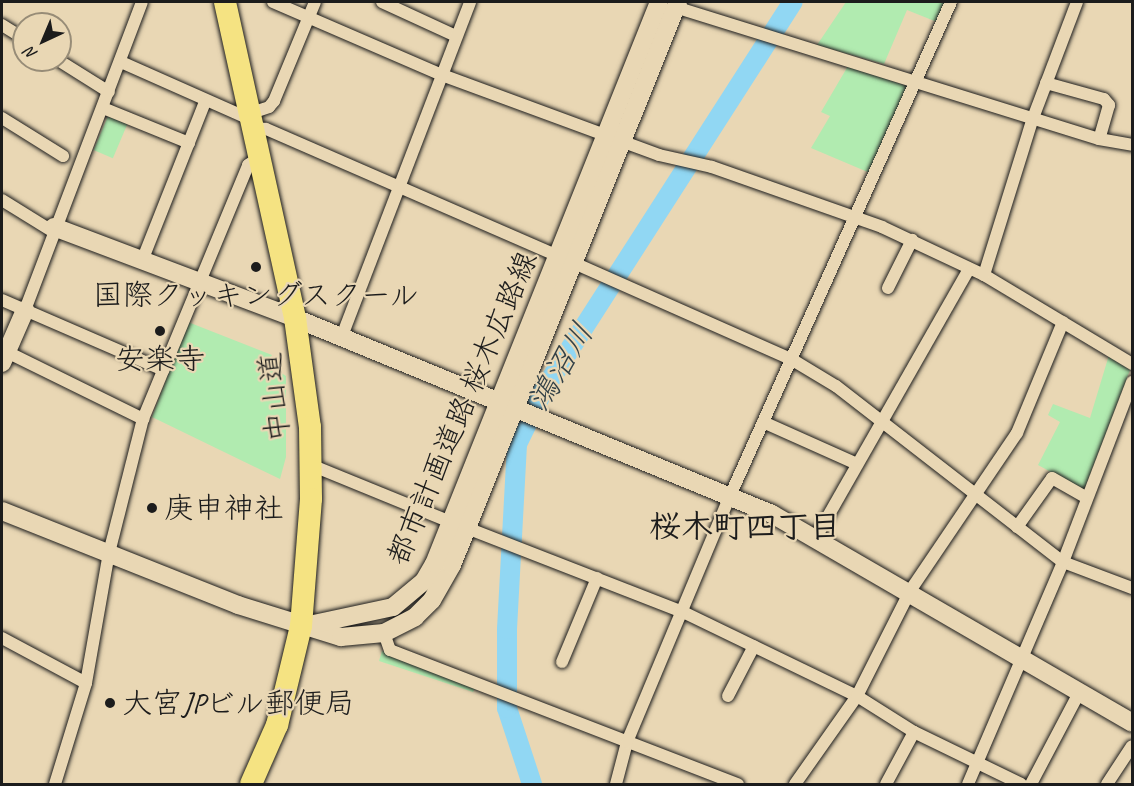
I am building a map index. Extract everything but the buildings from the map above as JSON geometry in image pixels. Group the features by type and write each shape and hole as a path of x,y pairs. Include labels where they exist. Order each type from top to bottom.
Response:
{"highway":[{"name":"中山道","path":"225,2 295,318 308,407 311,465 301,626 277,725 251,784"}],"street":[{"path":"142,2 121,62 53,229 25,309 4,358 143,419"},
{"path":"273,2 442,75 615,138 856,218 912,240 984,275 1132,364"},
{"path":"252,120 274,101 315,2"},
{"path":"382,2 456,36"},
{"path":"342,336 470,2"},
{"path":"616,784 627,741 730,496 951,2"},
{"path":"984,275 1033,118 1077,2"},
{"path":"666,3 786,43 1099,139 1132,145"},
{"name":"都市計画道路 桜木広路線","path":"301,626 379,612 406,599 429,573 459,525 520,410 566,260 666,3"},
{"path":"121,62 399,188 791,358 882,420 1063,562 1132,588"},
{"path":"72,69 109,92"},
{"path":"1046,83 1104,99 1109,105 1099,139"},
{"path":"142,261 205,102"},
{"path":"103,108 189,143"},
{"path":"2,118 63,156"},
{"path":"55,784 86,683 109,553 143,419 198,281 248,165 260,157"},
{"path":"2,200 53,229 342,336 730,496 910,591 1132,723"},
{"path":"888,288 912,240"},
{"path":"815,539 969,269"},
{"path":"2,300 164,370"},
{"path":"795,784 857,696 910,591 1017,433 1063,321"},
{"path":"968,784 1063,562 1132,382"},
{"path":"763,422 857,464"},
{"path":"311,465 683,612 857,696 914,732 975,764 1021,784"},
{"path":"1017,527 1052,478 1087,498"},
{"path":"2,511 301,626"},
{"name":"都市計画道路 桜木広路線","path":"301,626 341,637 384,633 400,628 432,600 459,525"},
{"path":"562,662 597,578"},
{"path":"384,633 390,650 738,784"},
{"path":"2,638 86,683"},
{"path":"728,696 754,646"},
{"path":"1031,784 1080,692"},
{"path":"885,784 914,732"},
{"path":"1107,784 1132,746"}],"green space":[{"path":"846,2 945,2 937,22 907,10 884,64 817,45"},
{"path":"848,66 907,86 870,173 811,148 830,116 821,112"},
{"path":"108,116 127,124 113,158 94,150"},
{"path":"188,322 272,355 267,364 286,376 286,457 280,479 152,417"},
{"path":"1109,355 1130,370 1084,490 1038,465 1060,422 1048,415 1053,404 1090,418"},
{"path":"382,651 476,687 473,692 379,661"}],"waterway":[{"name":"鴻沼川","path":"532,784 507,708 507,629 517,444 543,391 793,2"}],"place":[{"name":"国際クッキングスクール","path":"256,267"},
{"name":"安楽寺","path":"160,331"},
{"name":"庚申神社","path":"152,508"},
{"name":"大宮JPビル郵便局","path":"110,703"}],"district":[{"name":"桜木町四丁目","path":"745,527"}]}
